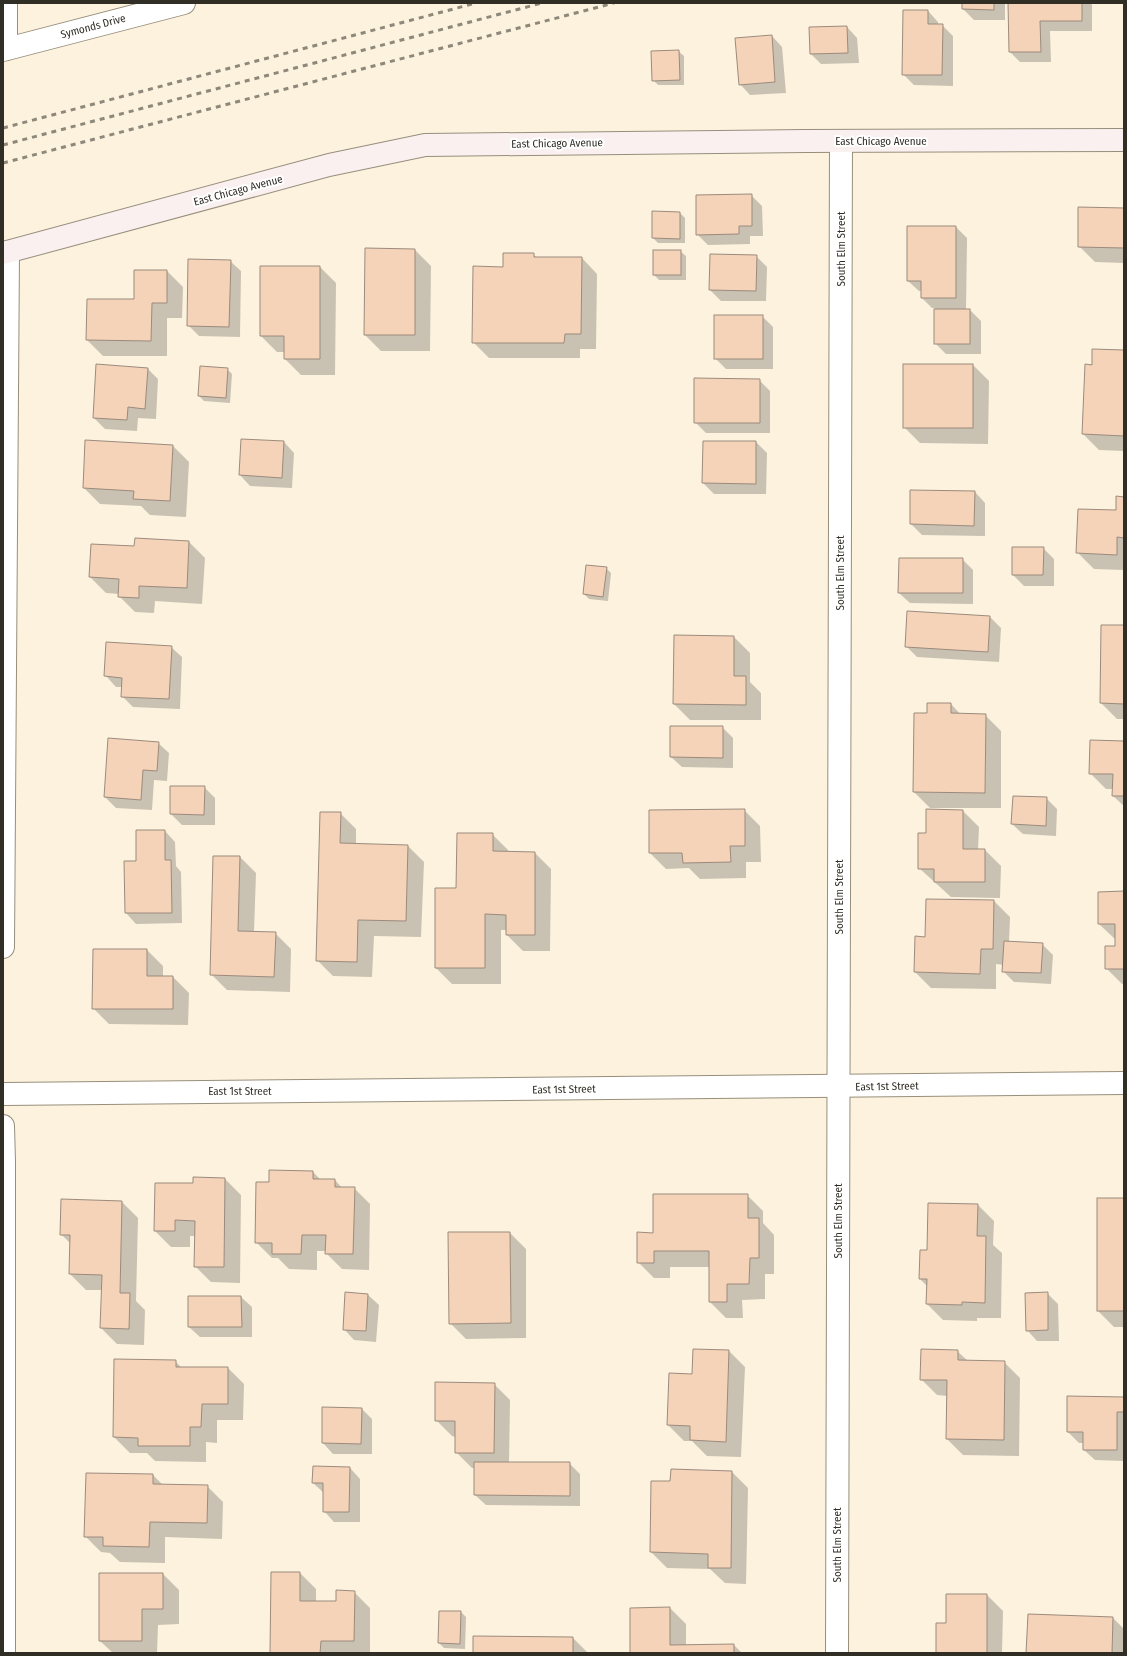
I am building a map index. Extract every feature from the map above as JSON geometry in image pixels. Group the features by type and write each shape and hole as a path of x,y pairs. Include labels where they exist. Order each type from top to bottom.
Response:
{"main road":[{"name":"East Chicago Avenue","path":"5,253 329,165 425,145 1124,140"}],"street":[{"path":"4,50 6,3"},
{"name":"Symonds Drive","path":"4,50 184,3"},
{"name":"South Elm Street","path":"837,1653 841,141"},
{"path":"3,947 5,253"},
{"name":"East 1st Street","path":"3,1094 1124,1083"},
{"path":"3,1126 4,1653"}],"building":[{"path":"962,3 994,3 994,10 962,9"},
{"path":"1008,3 1082,3 1082,21 1040,21 1041,52 1009,52"},
{"path":"903,10 928,10 928,24 943,24 942,75 902,75"},
{"path":"847,26 848,53 810,54 809,27"},
{"path":"772,35 775,82 739,85 735,38"},
{"path":"679,50 680,80 652,81 651,51"},
{"path":"752,194 752,226 739,226 739,234 696,235 696,195"},
{"path":"1078,207 1124,208 1124,248 1078,247"},
{"path":"652,211 680,212 680,239 652,238"},
{"path":"907,226 956,226 956,298 921,298 921,281 907,281"},
{"path":"365,248 415,249 415,335 364,335"},
{"path":"653,250 681,250 681,275 653,275"},
{"path":"503,253 534,253 534,257 582,257 581,334 565,334 564,343 472,343 473,266 503,267"},
{"path":"710,254 757,255 756,291 709,290"},
{"path":"188,259 231,260 229,327 187,326"},
{"path":"260,266 320,266 320,359 284,359 284,336 260,336"},
{"path":"134,270 167,270 167,303 152,303 151,341 86,340 87,299 134,299"},
{"path":"934,309 970,309 970,344 934,344"},
{"path":"714,315 763,315 763,359 714,359"},
{"path":"1092,349 1124,350 1124,436 1082,434 1085,364 1092,365"},
{"path":"96,364 148,368 145,409 128,407 127,420 93,418"},
{"path":"903,364 973,364 973,428 903,428"},
{"path":"200,366 228,368 226,398 198,396"},
{"path":"694,378 760,379 760,423 694,423"},
{"path":"241,439 284,441 282,478 239,475"},
{"path":"85,440 173,445 170,501 133,499 134,491 83,488"},
{"path":"703,441 756,441 756,484 702,483"},
{"path":"910,490 975,491 974,526 910,524"},
{"path":"1116,496 1124,497 1124,538 1117,537 1117,555 1076,553 1078,509 1116,510"},
{"path":"135,538 189,541 187,588 139,586 139,598 118,597 119,579 89,577 91,544 134,546"},
{"path":"1012,547 1044,547 1043,575 1012,575"},
{"path":"899,558 963,558 963,593 898,593"},
{"path":"586,565 607,567 603,597 583,594"},
{"path":"907,611 990,616 988,652 905,647"},
{"path":"1101,625 1124,625 1124,704 1100,703"},
{"path":"674,635 734,636 734,676 746,676 746,705 673,704"},
{"path":"106,642 172,646 169,699 121,697 122,678 104,676"},
{"path":"927,703 951,703 951,713 986,714 985,793 913,792 914,713 927,713"},
{"path":"670,726 723,726 723,758 670,757"},
{"path":"108,738 159,742 157,771 143,770 141,800 104,797"},
{"path":"1090,740 1124,741 1124,796 1112,796 1113,774 1089,774"},
{"path":"170,786 205,786 204,815 170,814"},
{"path":"1013,796 1047,797 1046,826 1011,824"},
{"path":"745,809 745,846 730,846 731,862 683,863 682,853 649,853 649,810"},
{"path":"926,809 963,810 963,849 985,849 985,882 934,882 934,869 918,869 918,833 926,833"},
{"path":"320,812 341,812 340,843 408,845 406,921 358,920 357,962 316,961"},
{"path":"136,830 165,830 165,860 171,860 172,913 125,913 124,861 136,861"},
{"path":"457,833 493,833 493,851 535,852 535,935 506,935 506,915 485,914 485,968 435,968 435,888 456,888"},
{"path":"213,856 240,856 238,931 276,932 274,977 210,975"},
{"path":"1124,891 1124,969 1105,969 1105,946 1115,946 1115,924 1098,924 1098,892"},
{"path":"926,899 994,900 993,949 981,949 980,974 914,972 915,936 925,937"},
{"path":"1004,941 1043,943 1041,973 1002,972"},
{"path":"93,949 147,949 147,976 173,976 173,1009 92,1009"},
{"path":"269,1170 313,1171 313,1179 335,1179 335,1187 355,1187 353,1254 325,1254 326,1235 302,1235 301,1254 272,1254 272,1243 255,1243 256,1182 269,1182"},
{"path":"193,1177 225,1178 224,1267 194,1267 195,1221 175,1220 175,1231 154,1231 155,1183 193,1183"},
{"path":"653,1194 748,1194 748,1218 759,1218 759,1258 750,1258 749,1284 727,1284 727,1302 709,1302 709,1251 654,1251 654,1263 637,1263 637,1232 653,1233"},
{"path":"1097,1198 1124,1198 1124,1311 1097,1311"},
{"path":"61,1199 122,1201 120,1293 130,1293 129,1329 100,1328 102,1275 69,1274 70,1235 60,1235"},
{"path":"928,1203 978,1204 977,1236 986,1236 985,1303 962,1302 962,1305 926,1304 927,1279 919,1279 920,1250 927,1250"},
{"path":"448,1232 510,1232 511,1323 449,1324"},
{"path":"345,1292 368,1294 366,1331 343,1330"},
{"path":"1048,1292 1048,1330 1026,1331 1025,1293"},
{"path":"188,1296 241,1296 242,1327 188,1327"},
{"path":"693,1349 729,1350 726,1442 690,1440 690,1426 667,1425 669,1373 692,1374"},
{"path":"921,1349 958,1350 958,1360 1005,1361 1004,1440 946,1439 947,1380 920,1380"},
{"path":"114,1359 176,1360 176,1367 228,1367 228,1404 202,1404 201,1427 190,1427 190,1446 138,1446 138,1438 113,1437"},
{"path":"435,1382 495,1383 494,1453 455,1453 455,1421 435,1421"},
{"path":"1067,1396 1124,1397 1124,1412 1117,1412 1117,1450 1083,1450 1083,1432 1067,1432"},
{"path":"322,1407 362,1408 361,1444 322,1443"},
{"path":"474,1462 570,1462 570,1496 474,1495"},
{"path":"313,1466 350,1467 349,1512 323,1512 323,1483 312,1483"},
{"path":"671,1469 732,1471 731,1568 708,1568 708,1554 650,1552 651,1481 670,1481"},
{"path":"86,1473 153,1474 153,1484 208,1485 207,1523 150,1522 149,1547 103,1546 103,1537 84,1537"},
{"path":"271,1572 300,1572 300,1601 336,1601 336,1590 355,1591 354,1641 321,1641 320,1653 270,1653"},
{"path":"99,1573 163,1573 163,1609 142,1609 142,1641 99,1641"},
{"path":"946,1594 987,1594 987,1653 936,1653 936,1623 946,1623"},
{"path":"670,1607 670,1645 734,1644 734,1653 630,1653 630,1608"},
{"path":"439,1611 461,1611 460,1644 438,1643"},
{"path":"1028,1614 1113,1617 1112,1653 1026,1653"},
{"path":"473,1636 573,1637 573,1653 473,1653"}],"railway":[{"path":"3,128 476,3"},
{"path":"3,145 542,3"},
{"path":"3,163 614,3"}]}
